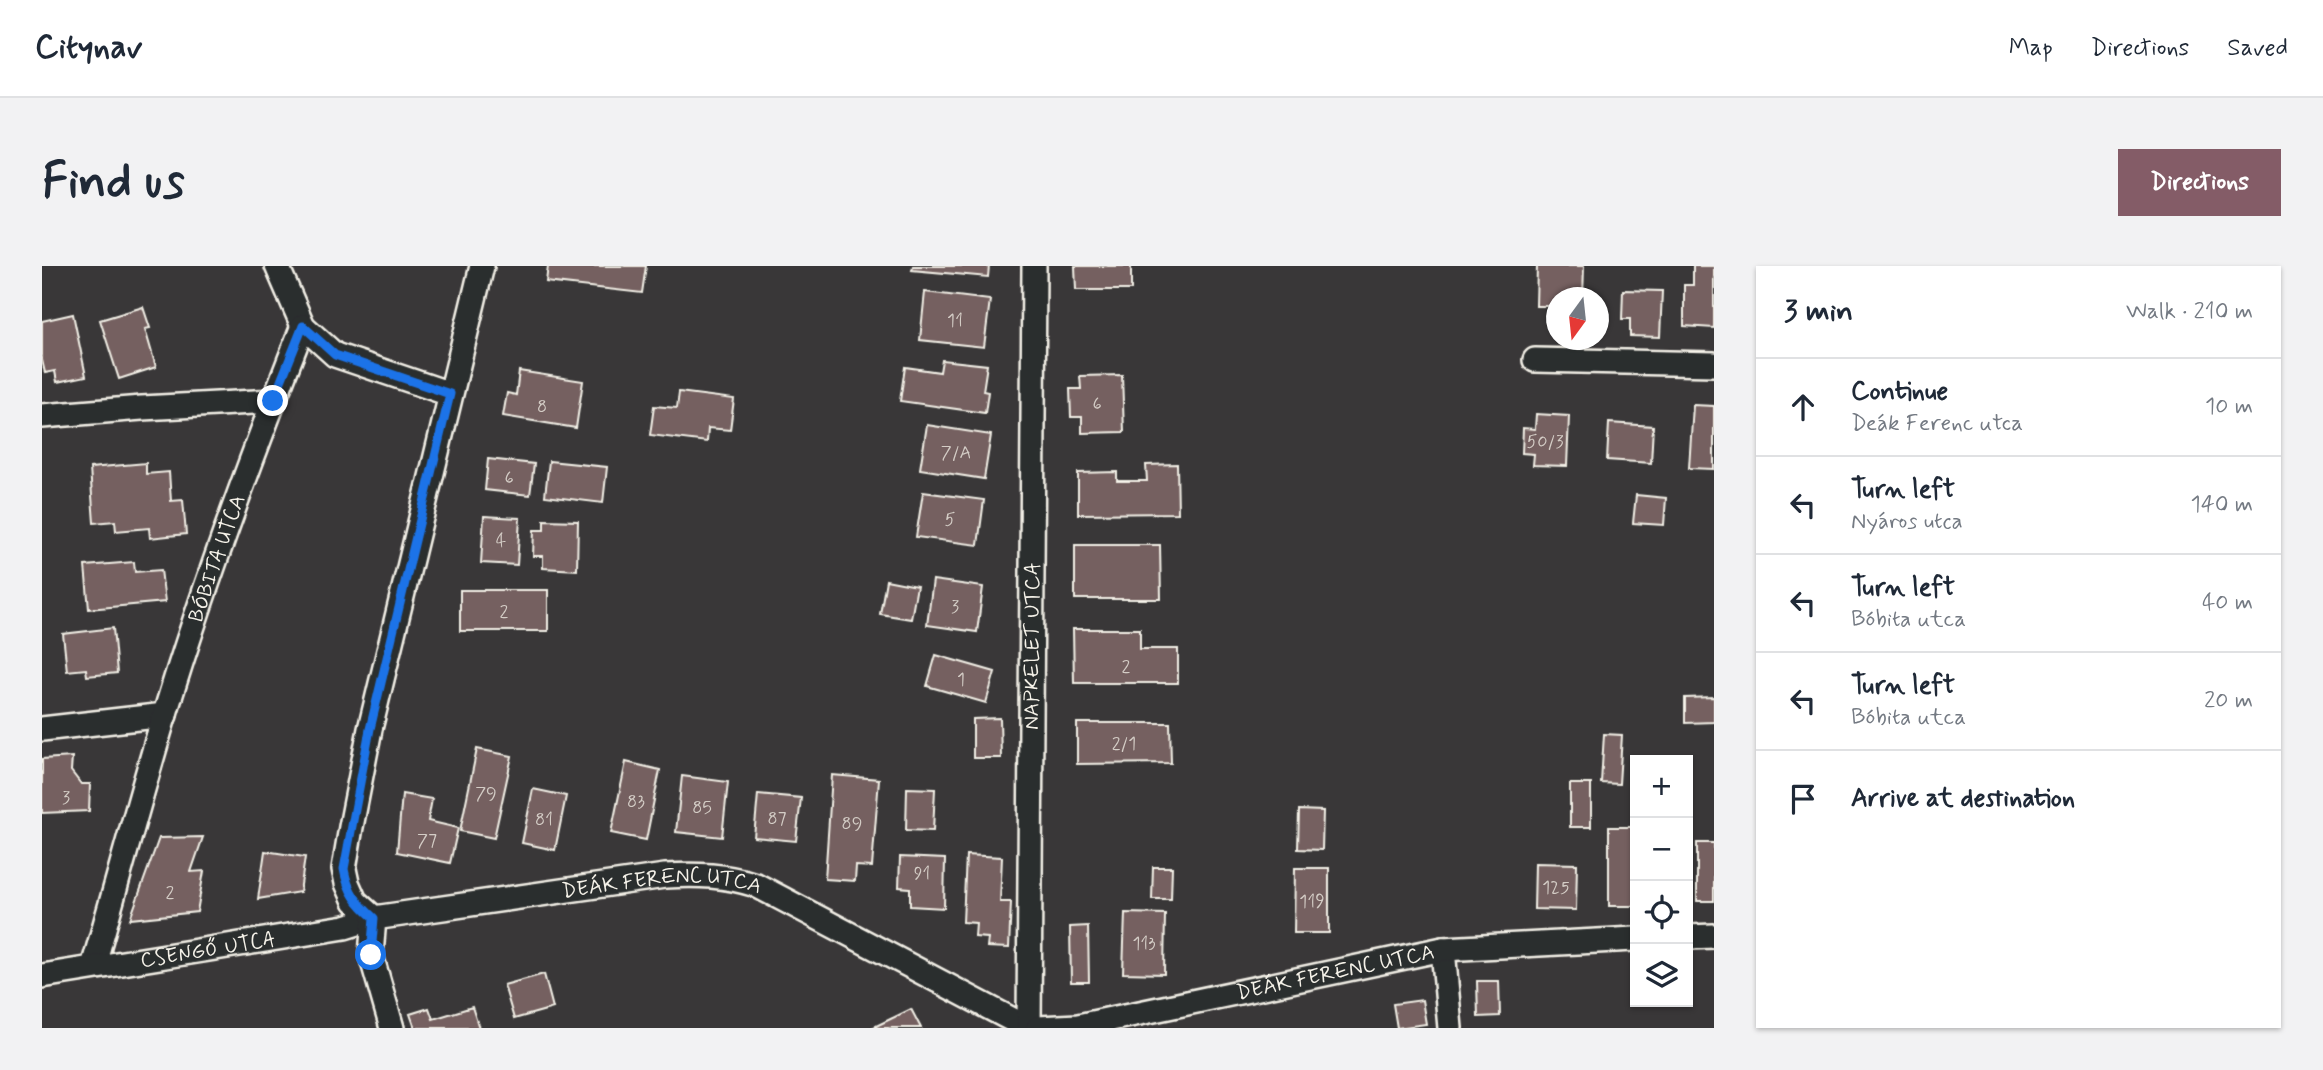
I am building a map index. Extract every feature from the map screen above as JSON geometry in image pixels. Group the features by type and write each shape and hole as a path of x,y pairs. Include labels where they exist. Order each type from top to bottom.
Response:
{"street":[{"path":"277,266 303,326 335,355 450,394"},
{"path":"392,1028 371,955 374,918 355,901 346,883 344,869 370,729 482,266"},
{"name":"NAPKELET UTCA","path":"1029,1028 1034,266"},
{"name":"BÓBITA UTCA","path":"93,967 165,715 207,584 303,326"},
{"path":"1535,360 1714,364"},
{"path":"42,416 273,401"},
{"path":"42,729 165,715"},
{"name":"DEÁK FERENC UTCA","path":"374,918 665,876 704,874 731,877 756,885 1029,1028"},
{"name":"CSENGŐ UTCA","path":"42,976 345,927 374,918"},
{"path":"1693,937 1714,936"},
{"name":"DEÁK FERENC UTCA","path":"1038,1028 1078,1026 1443,949 1630,939"},
{"path":"1443,949 1450,1028"}],"building":[{"path":"548,266 646,266 642,293 546,282"},
{"path":"913,266 989,266 988,277 912,270"},
{"path":"1075,266 1131,266 1131,290 1076,290"},
{"path":"1537,266 1584,266 1583,287 1546,287 1546,306 1536,306"},
{"path":"1693,266 1714,266 1714,328 1684,326 1684,285 1693,285"},
{"path":"1623,290 1662,291 1660,337 1630,336 1630,319 1622,319"},
{"path":"925,292 990,300 984,347 920,340"},
{"path":"143,307 150,328 145,329 156,367 119,379 100,320"},
{"path":"73,314 86,376 57,382 55,371 45,373 42,360 42,321"},
{"path":"942,360 987,365 983,391 988,392 985,413 900,401 905,367 940,372"},
{"path":"519,371 583,381 576,428 503,416 507,393 516,395"},
{"path":"1122,375 1124,432 1082,433 1082,417 1071,417 1070,389 1081,389 1080,376"},
{"path":"679,392 734,399 730,430 708,428 707,442 650,435 654,406 677,408"},
{"path":"1693,405 1714,406 1714,469 1689,468"},
{"path":"1536,414 1569,416 1567,466 1533,465 1534,454 1522,453 1523,428 1535,429"},
{"path":"1609,423 1653,426 1651,463 1607,460"},
{"path":"927,425 991,435 984,479 920,469"},
{"path":"488,459 534,464 530,495 485,490"},
{"path":"549,461 607,467 603,503 545,496"},
{"path":"146,463 146,474 169,472 171,501 183,500 186,534 150,538 149,528 116,531 115,521 94,523 90,468"},
{"path":"1177,464 1178,513 1078,514 1078,473 1117,472 1117,481 1147,481 1146,465"},
{"path":"923,492 984,500 978,545 916,537"},
{"path":"1636,495 1666,498 1664,525 1633,523"},
{"path":"484,516 520,518 517,565 481,563"},
{"path":"544,520 578,521 577,570 543,568 543,556 533,556 534,530 544,530"},
{"path":"1075,545 1160,545 1161,599 1075,599"},
{"path":"134,562 135,572 161,570 165,602 89,609 85,566"},
{"path":"886,580 917,586 911,619 880,614"},
{"path":"933,580 983,587 977,632 927,625"},
{"path":"460,590 548,590 548,631 460,631"},
{"path":"113,628 117,673 87,676 86,669 67,671 63,634"},
{"path":"1073,629 1140,629 1140,649 1178,649 1178,683 1074,683"},
{"path":"936,655 995,672 986,703 927,686"},
{"path":"1714,697 1714,722 1685,723 1685,698"},
{"path":"1000,718 1001,758 973,758 973,719"},
{"path":"1077,723 1170,723 1171,763 1077,764"},
{"path":"1604,734 1622,735 1619,784 1601,783"},
{"path":"477,749 512,756 494,838 460,831"},
{"path":"72,757 71,771 81,784 90,784 89,811 42,813 42,759"},
{"path":"626,762 660,770 646,840 611,833"},
{"path":"832,775 879,779 872,867 856,866 855,881 825,879"},
{"path":"682,776 728,782 722,837 676,832"},
{"path":"1570,784 1591,784 1591,827 1570,827"},
{"path":"907,788 935,789 933,831 906,830"},
{"path":"533,789 566,796 555,850 522,843"},
{"path":"402,794 432,799 428,821 458,828 450,863 397,852"},
{"path":"758,794 801,798 796,841 754,837"},
{"path":"1299,810 1323,811 1322,850 1298,849"},
{"path":"1609,827 1630,827 1630,906 1609,906"},
{"path":"203,837 191,872 204,871 197,912 130,919 159,838"},
{"path":"1697,843 1714,843 1714,901 1697,901"},
{"path":"265,851 305,857 300,892 258,899"},
{"path":"966,855 1002,857 1000,902 1011,902 1009,948 987,947 988,938 975,937 976,923 963,922"},
{"path":"900,857 945,859 944,908 910,906 910,888 899,887"},
{"path":"1535,863 1577,864 1576,910 1534,909"},
{"path":"1153,867 1172,867 1171,899 1152,899"},
{"path":"1295,868 1329,868 1329,933 1294,933"},
{"path":"1125,913 1165,914 1164,974 1123,973"},
{"path":"1088,926 1089,982 1071,982 1070,927"},
{"path":"544,974 553,1008 514,1019 504,985"},
{"path":"1477,981 1499,981 1500,1016 1478,1017"},
{"path":"1422,1000 1426,1024 1397,1028 1393,1004"},
{"path":"472,1007 479,1028 415,1028 410,1014 429,1008 433,1019"},
{"path":"911,1009 921,1028 872,1028"}],"route":[{"path":"273,401 303,326 335,355 450,394 370,729 344,869 346,883 355,901 374,918 371,955"}]}
